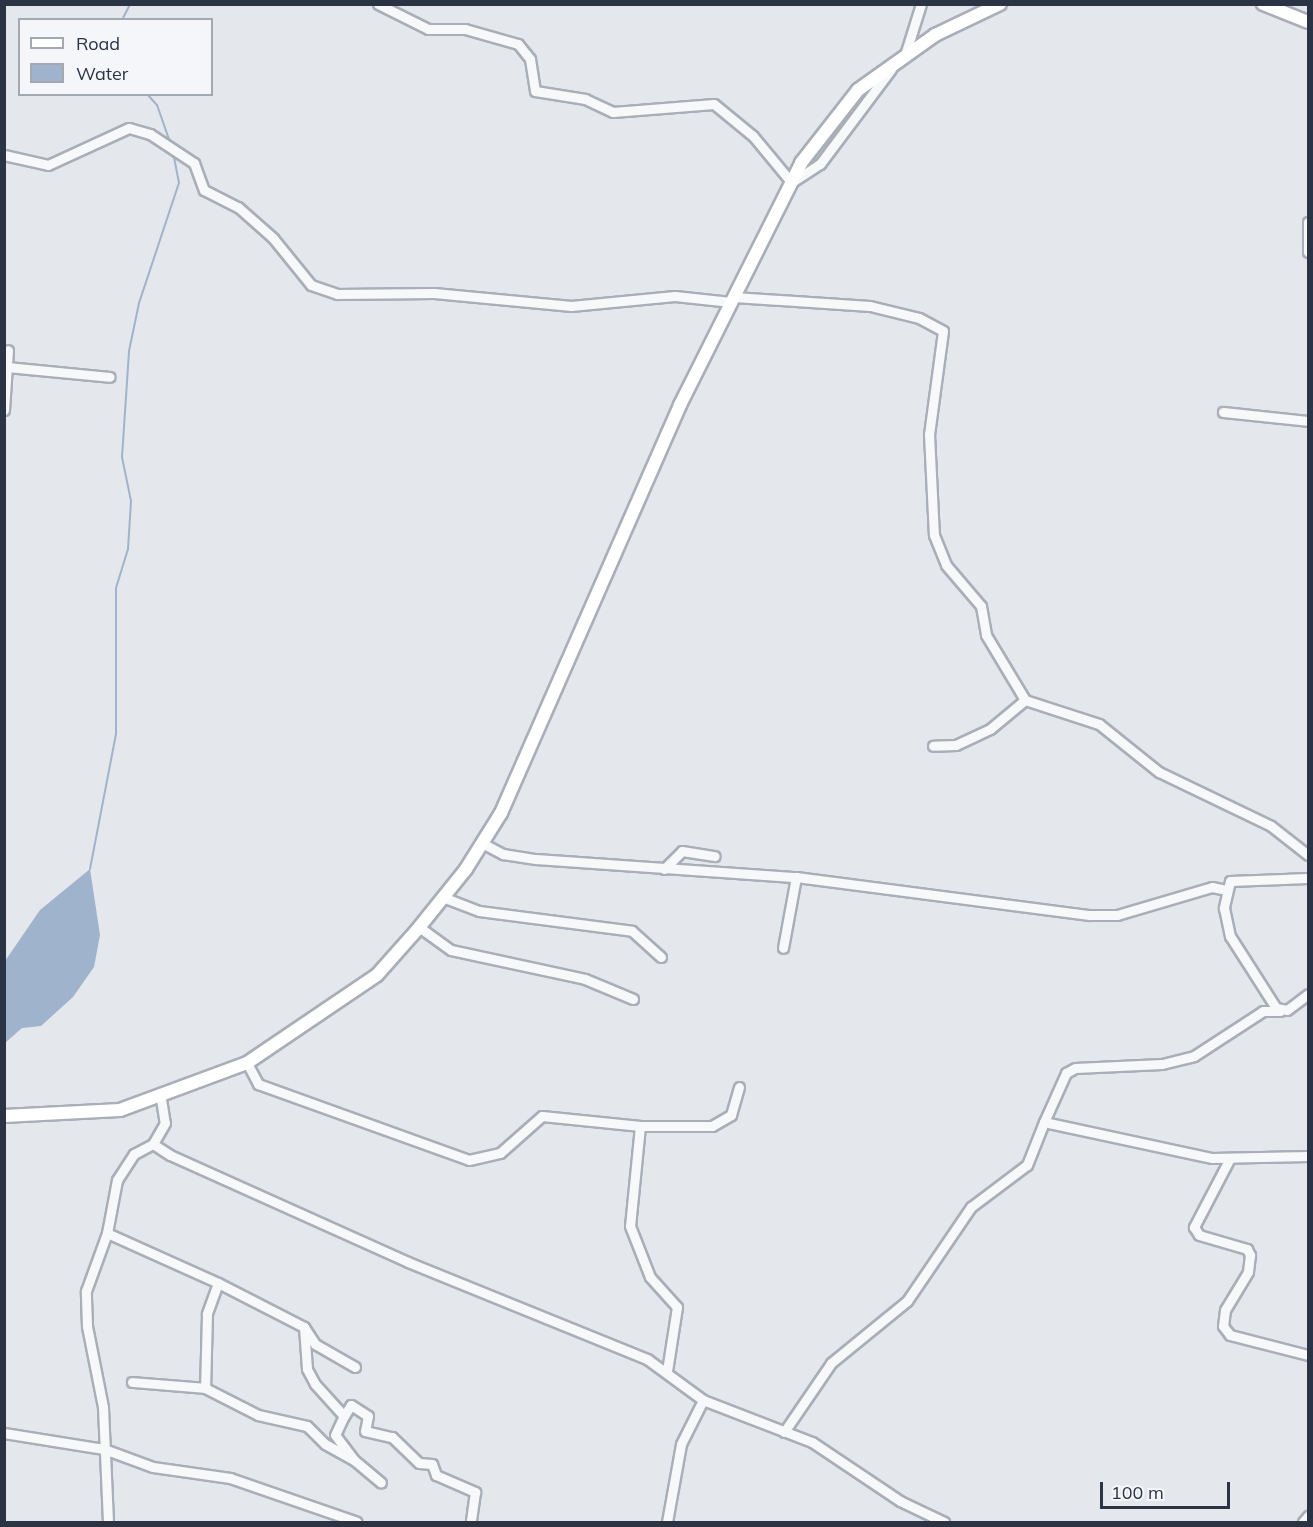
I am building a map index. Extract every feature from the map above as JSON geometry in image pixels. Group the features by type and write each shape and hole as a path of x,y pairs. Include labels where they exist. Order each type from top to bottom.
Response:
{"main road":[{"path":"4,1116 120,1110 161,1099 247,1063 377,975 445,898 504,807 680,405 790,183 835,113 900,59 1000,4"},
{"path":"1263,4 1308,22"}],"street":[{"path":"378,4 428,29 465,29 518,44 530,59 535,91 585,99 613,112 714,104 753,136 790,183 820,164 900,59 921,4"},
{"path":"915,4 916,16"},
{"path":"4,155 48,165 129,128 150,134 189,158 204,190 238,207 261,227 311,285 337,294 434,293 571,306 675,296 870,306 941,328 929,434 934,535 946,565 981,606 986,635 1025,700 1099,724 1159,772 1271,826 1308,855"},
{"path":"1308,222 1308,252"},
{"path":"4,410 8,350"},
{"path":"7,367 110,377"},
{"path":"1224,412 1308,421"},
{"path":"933,746 956,745 990,729 1025,700"},
{"path":"482,843 512,856 796,877 1090,915 1117,915 1212,887 1226,890"},
{"path":"664,869 682,850 715,856"},
{"path":"783,948 796,877"},
{"path":"1281,1011 1230,936 1226,890 1232,880 1308,878"},
{"path":"445,898 479,911 632,931 662,957"},
{"path":"419,927 451,950 585,979 633,999"},
{"path":"784,1432 831,1363 907,1301 971,1207 1027,1166 1066,1073 1075,1068 1162,1064 1194,1056 1263,1011 1281,1011 1308,994"},
{"path":"247,1063 258,1084 469,1160 500,1153 542,1116 640,1126 712,1126 731,1115 739,1087"},
{"path":"108,1522 103,1407 85,1310 122,1170 153,1144 165,1123 161,1099"},
{"path":"1044,1122 1230,1160 1308,1156"},
{"path":"640,1126 630,1226 650,1277 677,1307 667,1371"},
{"path":"153,1144 408,1262 667,1371 703,1400 835,1455 900,1501 944,1522"},
{"path":"1230,1160 1194,1227 1198,1235 1247,1249 1250,1255 1245,1280 1225,1310 1223,1326 1230,1335 1308,1355"},
{"path":"107,1233 218,1283 304,1327 315,1344 355,1367"},
{"path":"205,1388 207,1314 218,1283"},
{"path":"304,1327 307,1369 344,1416"},
{"path":"132,1382 205,1388 258,1415 307,1426 325,1444 354,1460"},
{"path":"667,1522 681,1444 703,1400"},
{"path":"381,1483 354,1460 334,1435 351,1404 368,1416 365,1431 392,1437 419,1463 432,1464 436,1475 475,1492 471,1522"},
{"path":"4,1433 104,1449 153,1467 230,1478 357,1522"},
{"path":"1303,1522 1308,1516"}],"water":[{"path":"90,869 100,935 94,967 73,997 41,1026 22,1028 5,1043 5,961 40,910"}],"waterway":[{"path":"123,18 130,4"},
{"path":"149,96 157,105 171,145"},
{"path":"90,869 116,734 116,588 128,549 131,501 122,457 129,351 139,303 179,183 173,153"}]}
